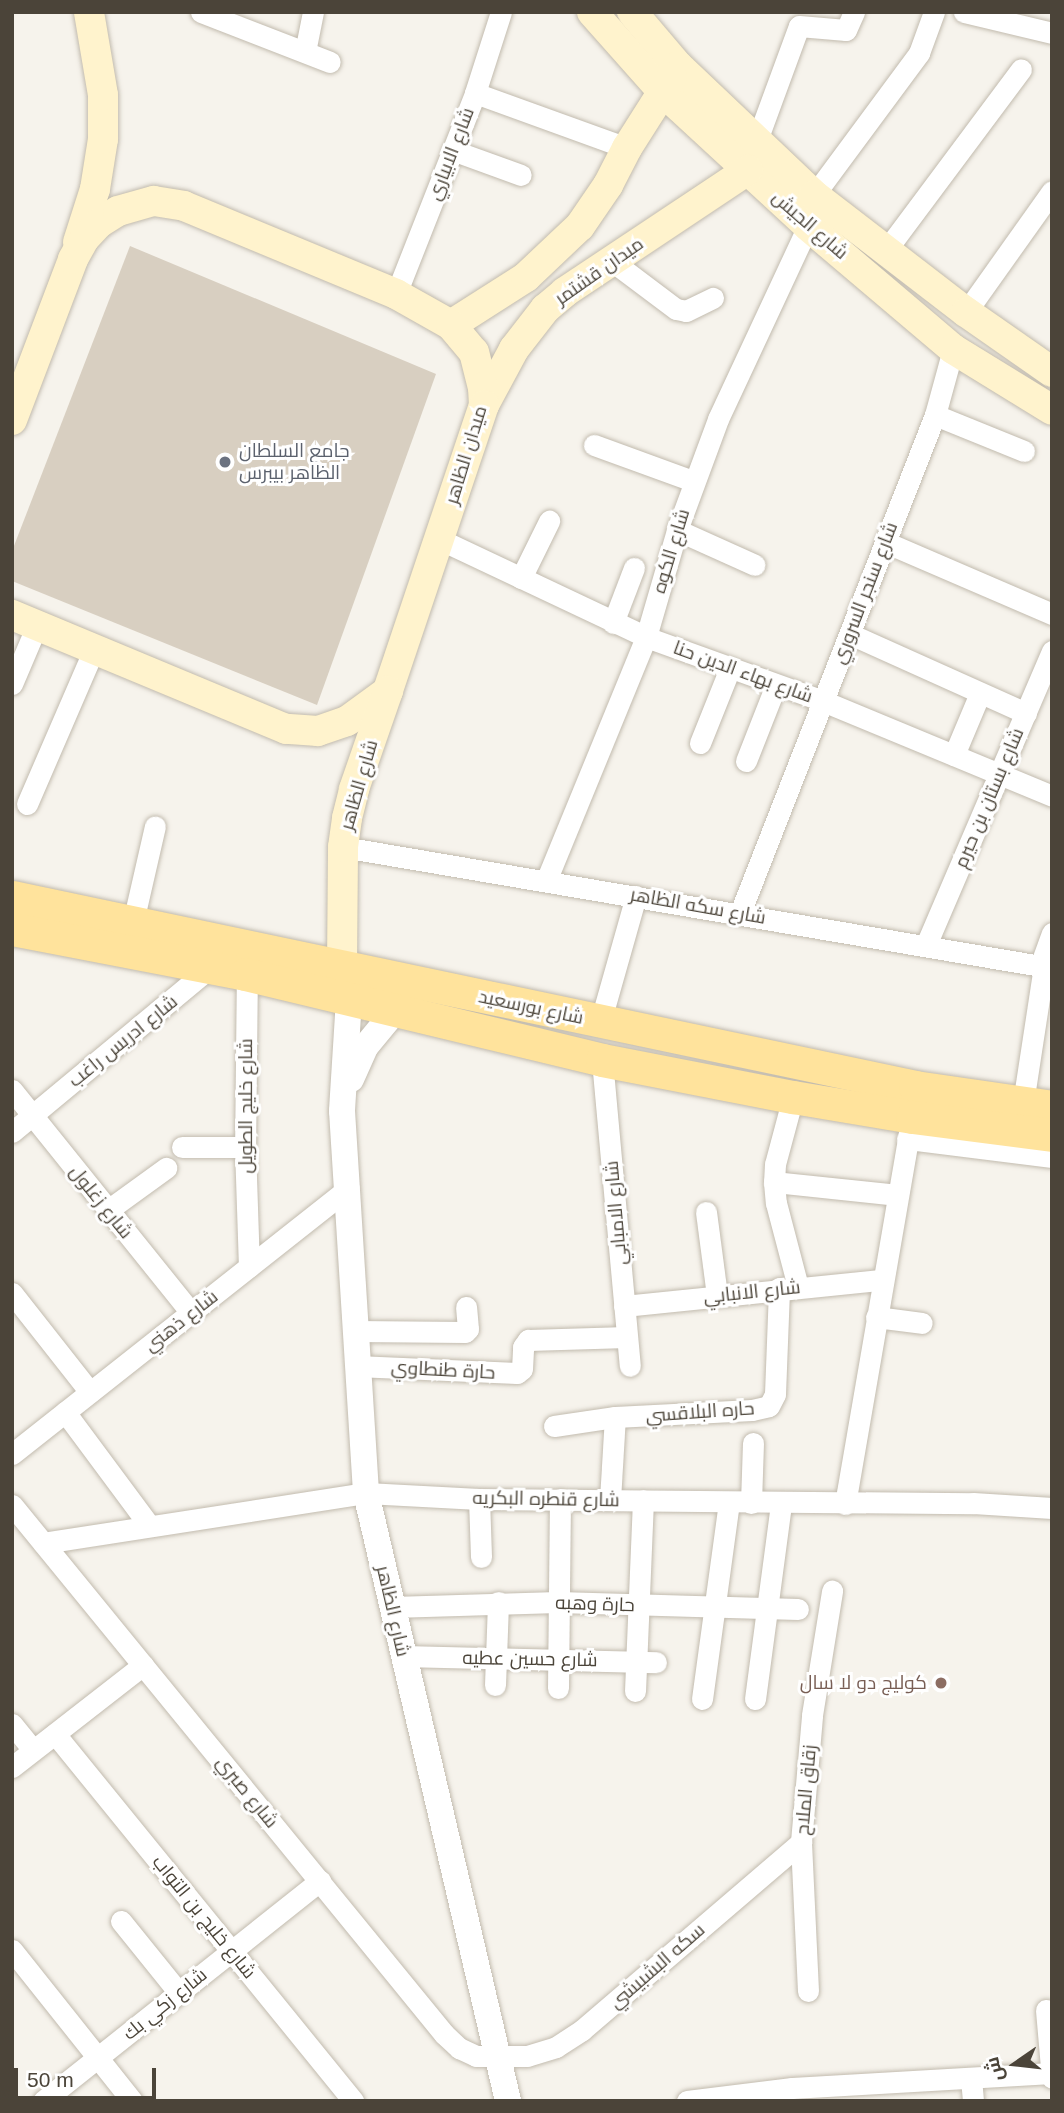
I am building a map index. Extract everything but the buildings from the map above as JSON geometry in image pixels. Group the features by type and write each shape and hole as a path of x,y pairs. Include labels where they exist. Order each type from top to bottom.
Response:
{"main road":[{"path":"73,259 95,189 103,139 103,95 89,12"},
{"name":"شارع الجيش","path":"592,12 663,92 808,226 953,349 1052,410"},
{"name":"شارع الجيش","path":"641,16 678,66 814,195 966,312 1052,372"},
{"name":"ميدان قشتمر","path":"451,325 526,277 564,244 595,206 678,66"},
{"name":"ميدان قشتمر","path":"484,405 528,328 565,292 748,170"},
{"name":"ميدان الظاهر","path":"12,420 73,259 84,239 99,223 118,211 154,201 184,206 396,295 451,325 474,352 481,369 484,405 388,691"},
{"path":"25,620 286,729 302,732 333,727 347,721 388,691"},
{"name":"شارع الظاهر","path":"342,965 343,847 354,789 388,691"},
{"name":"شارع بورسعيد","path":"12,897 134,922 349,999 603,1060 793,1097 909,1128 1052,1135"},
{"name":"شارع بورسعيد","path":"12,929 233,957 342,965 600,1023 915,1087 1037,1105"}],"street":[{"path":"201,12 330,62"},
{"path":"305,52 313,12"},
{"name":"شارع الابياري","path":"396,295 475,93 501,12"},
{"path":"757,140 799,26 846,30 854,12"},
{"path":"814,195 919,53 934,12"},
{"path":"964,12 1052,33"},
{"path":"887,249 1021,69"},
{"path":"475,93 627,148"},
{"path":"452,150 522,175"},
{"path":"966,312 1052,191"},
{"name":"شارع الكوه","path":"546,881 646,638 693,481 718,419 808,226"},
{"path":"612,261 676,309 695,308 713,298"},
{"name":"شارع سنجر السروري","path":"740,913 935,415 953,349"},
{"path":"935,415 1024,451"},
{"path":"594,445 693,481"},
{"path":"521,578 549,521"},
{"path":"677,530 755,565"},
{"name":"شارع بهاء الدين حنا","path":"439,539 646,638 823,701 1052,796"},
{"path":"885,542 1052,614"},
{"path":"613,623 634,568"},
{"path":"12,684 25,620"},
{"path":"849,634 1026,713"},
{"path":"26,804 94,649"},
{"name":"شارع بستان بن حيرم","path":"926,945 1052,652"},
{"path":"700,743 730,668"},
{"path":"746,761 776,685"},
{"path":"954,755 980,692"},
{"path":"134,922 155,826"},
{"name":"شارع سكه الظاهر","path":"343,847 1045,967"},
{"path":"600,1023 636,896"},
{"path":"1037,1105 1045,967 1052,933"},
{"name":"شارع ادريس راغب","path":"12,1132 233,957"},
{"name":"شارع خليج الطويل","path":"233,957 245,1147 249,1266"},
{"name":"شارع الظاهر","path":"349,999 342,1111 349,1188 354,1331 366,1493 508,2101"},
{"name":"شارع الظاهر","path":"342,1111 361,1056 379,1026 395,1011"},
{"name":"شارع الامبابي","path":"603,1060 630,1366"},
{"name":"شارع زغلول","path":"12,1090 191,1313"},
{"path":"789,1287 774,1182 775,1164 793,1097"},
{"path":"845,1504 909,1128"},
{"name":"شارع بورسعيد","path":"909,1128 1052,1157"},
{"path":"182,1147 245,1147"},
{"path":"108,1210 166,1168"},
{"path":"774,1182 897,1195"},
{"name":"شارع ذهني","path":"12,1454 349,1188"},
{"path":"706,1212 717,1295"},
{"name":"شارع الانبابي","path":"624,1306 789,1287 881,1280"},
{"name":"حاره البلاقسي","path":"554,1426 615,1417 752,1410 769,1406 775,1394 789,1287"},
{"path":"12,1293 90,1392"},
{"path":"354,1331 465,1332 468,1328 466,1307"},
{"path":"876,1317 922,1323"},
{"name":"حارة طنطاوي","path":"356,1366 517,1373 522,1369 523,1347 528,1340 627,1337"},
{"path":"65,1412 149,1525"},
{"path":"610,1500 615,1417"},
{"path":"702,1699 715,1609 752,1443"},
{"name":"شارع قنطره البكريه","path":"43,1543 366,1493 479,1499 973,1503 1052,1508"},
{"path":"479,1499 481,1558"},
{"path":"558,1688 560,1499"},
{"path":"635,1691 646,1662 638,1605 643,1500"},
{"path":"755,1699 782,1503"},
{"name":"شارع صبري","path":"12,1505 444,2034 459,2048 476,2056 496,2057"},
{"name":"زقاق الملاح","path":"808,1991 801,1842 812,1715 832,1591"},
{"path":"495,1685 498,1602"},
{"name":"حارة وهبه","path":"392,1607 558,1602 715,1609 798,1609"},
{"name":"شارع حسين عطيه","path":"403,1657 646,1662"},
{"path":"12,1767 143,1665"},
{"path":"12,1724 33,1750"},
{"name":"شارع خليج بن التواب","path":"55,1734 353,2101"},
{"name":"سكه البشبيشي","path":"496,2057 536,2053 556,2047 582,2030 801,1842"},
{"name":"شارع زكي بك","path":"43,2101 320,1881"},
{"path":"121,1921 179,1993"},
{"path":"12,1950 132,2101"},
{"path":"687,2101 842,2093 971,2078 1052,2075 1046,2010"},
{"path":"971,2078 973,2101"}],"place":[{"name":"جامع السلطان الظاهر بيبرس","path":"225,462"},
{"name":"كوليج دو لا سال","path":"941,1683"}]}
